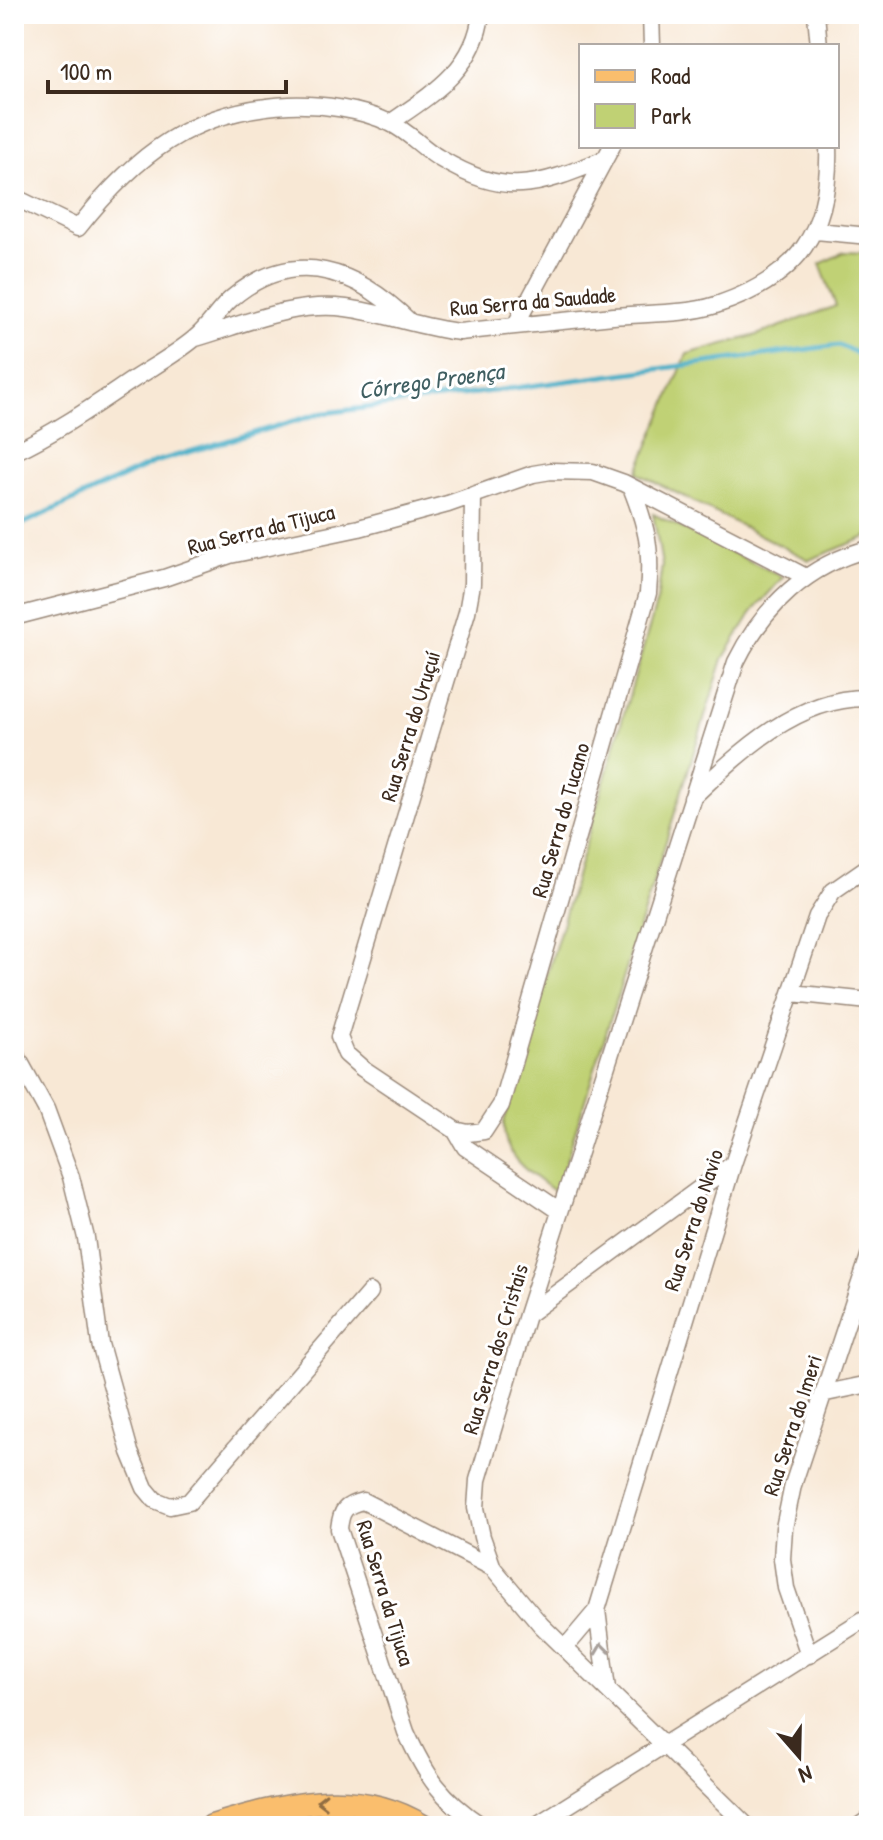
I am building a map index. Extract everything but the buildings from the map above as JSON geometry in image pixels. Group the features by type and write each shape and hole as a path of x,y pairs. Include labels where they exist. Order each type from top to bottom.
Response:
{"main road":[{"path":"212,1826 283,1804 323,1800 365,1804 392,1811 423,1826"}],"street":[{"path":"390,123 457,71 472,54 481,14"},
{"path":"651,14 652,44"},
{"path":"816,14 819,44"},
{"path":"14,197 78,228 137,161 197,124 255,107 309,104 347,110 390,123 440,159 503,185 545,183 609,152"},
{"path":"828,148 825,206 816,231 869,236"},
{"path":"515,326 609,152"},
{"name":"Rua Serra da Saudade","path":"196,338 287,311 316,307 345,308 460,332 714,306 775,278 799,256 816,231"},
{"path":"14,452 63,427 196,338 232,299 259,280 308,269 326,269 344,274 390,302 411,323"},
{"path":"473,495 551,471 593,472 631,487 806,577 869,549"},
{"name":"Rua Serra do Tucano","path":"455,1130 468,1133 484,1131 501,1105 648,593 651,555 647,526 631,487"},
{"name":"Rua Serra da Tijuca","path":"14,617 164,578 230,555 359,528 473,495"},
{"name":"Rua Serra do Uruçuí","path":"473,495 472,584 467,612 339,1037 346,1054 362,1068 455,1130 465,1147 560,1211"},
{"name":"Rua Serra dos Cristais","path":"747,1826 565,1648 493,1568 476,1508 478,1480 527,1315 721,702 752,630 806,577"},
{"path":"691,799 771,728 820,707 869,698"},
{"name":"Rua Serra do Navio","path":"565,1648 597,1610 733,1164 817,916 833,891 869,866"},
{"path":"792,993 869,1001"},
{"path":"14,1051 46,1109 71,1177 86,1238 107,1380 130,1452 145,1488 155,1500 170,1506 189,1502 370,1292"},
{"path":"527,1315 733,1164"},
{"name":"Rua Serra do Imeri","path":"809,1655 786,1588 782,1559 793,1485 869,1256"},
{"path":"826,1393 869,1384"},
{"name":"Rua Serra da Tijuca","path":"482,1826 439,1793 420,1764 339,1529 340,1513 349,1504 363,1501 493,1568"},
{"name":"Rua Serra do Navio","path":"597,1610 607,1689"},
{"path":"535,1826 667,1746 869,1616"},
{"path":"859,1826 869,1819"}],"green space":[{"path":"844,252 869,253 869,536 809,560 637,473 687,354 757,335 836,306 820,264"},
{"path":"653,514 783,577 752,612 723,659 556,1193 528,1172 513,1155 505,1135 504,1122 657,601 662,565"}],"waterway":[{"name":"Córrego Proença","path":"14,528 155,462 318,414 839,345 869,359"}]}
